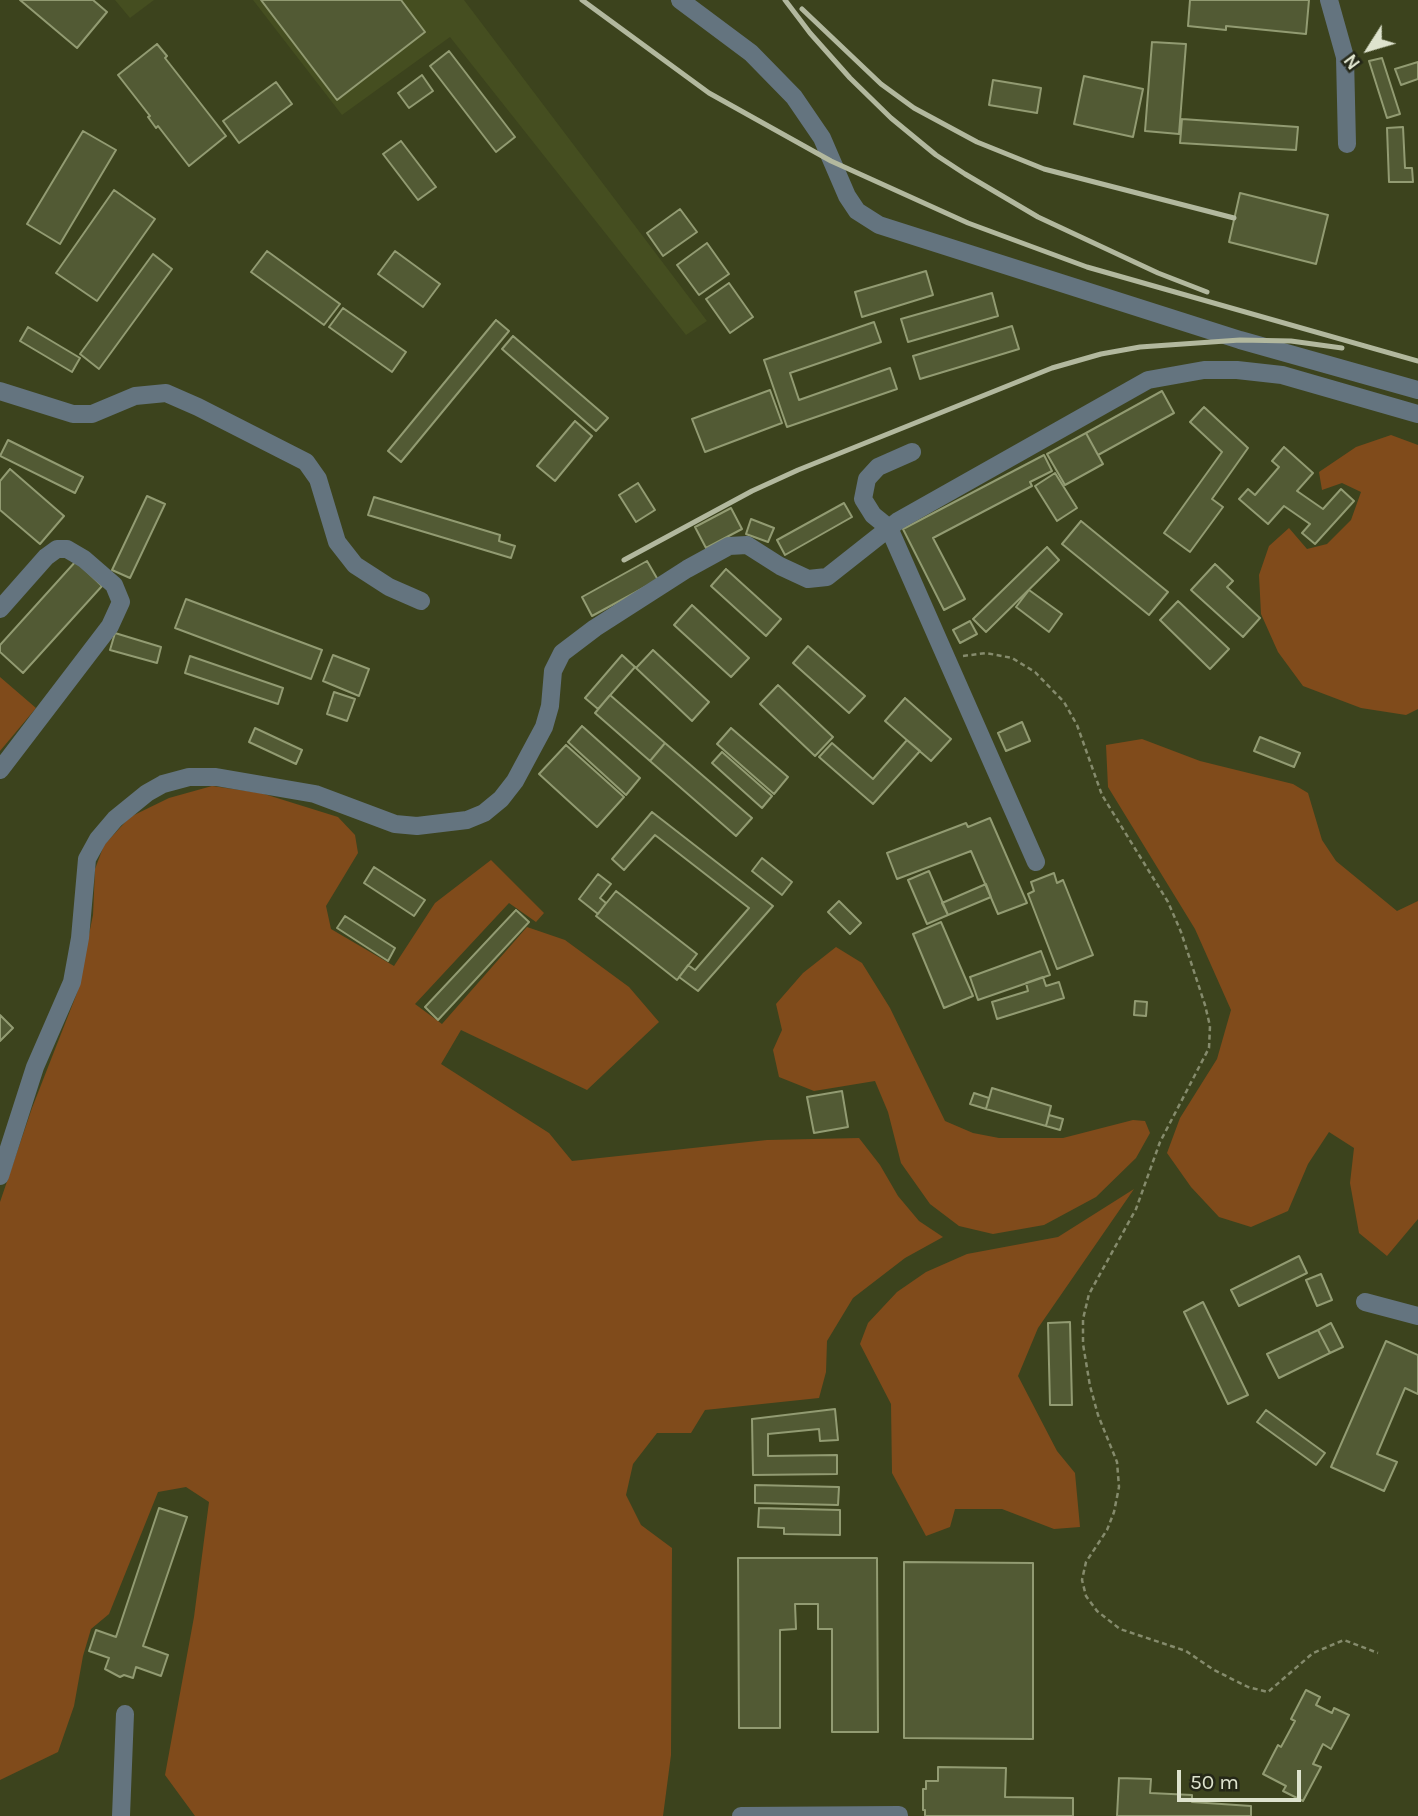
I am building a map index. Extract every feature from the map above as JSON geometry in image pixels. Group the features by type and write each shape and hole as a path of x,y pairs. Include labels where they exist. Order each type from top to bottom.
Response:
{"street":[{"path":"680,0 751,53 794,97 822,138 847,196 857,211 879,225 1240,340 1418,390"},
{"path":"1329,0 1345,57 1347,144"},
{"path":"0,1176 35,1067 72,982 80,938 87,859 114,819 163,784 189,777 216,777 315,794 395,824 417,826 467,820 484,813 501,799 515,781 544,727 550,706 553,671 562,653 595,628 687,569 729,546 747,545 780,566 808,579 827,577 889,528 1148,380 1204,370 1260,372 1282,375 1418,414"},
{"path":"0,391 73,414 92,414 135,396 166,393 198,407 306,462 318,479 337,542 355,565 390,587 421,601"},
{"path":"912,452 878,467 867,479 863,499 873,516 889,528 1036,862"},
{"path":"0,609 46,557 57,549 68,549 84,559 114,585 121,602 110,625 0,770"},
{"path":"1365,1302 1418,1316"},
{"path":"121,1816 125,1714"},
{"path":"741,1816 899,1815"}],"path":[{"path":"946,658 986,653 1012,658 1035,672 1064,702 1077,725 1102,795 1168,902 1202,993 1210,1026 1209,1048 1160,1142 1136,1209 1089,1294 1083,1319 1083,1344 1090,1386 1098,1415 1117,1462 1119,1487 1110,1521 1086,1562 1082,1580 1086,1596 1097,1612 1120,1629 1186,1651 1214,1670 1248,1687 1268,1692 1313,1654 1344,1640 1378,1653"}],"shaded area":[{"path":"115,0 154,0 130,18"},
{"path":"253,0 464,0 707,321 686,335 450,37 342,115"},
{"path":"1391,435 1418,445 1418,709 1406,715 1361,708 1303,686 1278,652 1261,614 1259,575 1269,546 1289,528 1307,549 1327,544 1351,520 1361,492 1342,483 1322,490 1319,472 1356,447"},
{"path":"0,677 36,708 0,751"},
{"path":"1142,739 1200,761 1293,784 1308,793 1322,840 1336,861 1397,911 1418,901 1418,1219 1387,1256 1359,1233 1350,1183 1354,1148 1329,1132 1308,1164 1288,1211 1251,1227 1219,1217 1191,1187 1167,1153 1180,1118 1217,1059 1231,1010 1195,929 1108,787 1106,745"},
{"path":"212,786 261,793 338,817 355,835 358,853 326,906 331,929 394,966 435,903 491,860 544,913 536,922 509,903 415,1004 442,1024 527,927 565,940 629,987 659,1022 587,1090 461,1030 441,1064 549,1133 572,1161 767,1140 859,1138 880,1165 898,1196 919,1221 943,1237 905,1258 853,1298 827,1341 826,1372 819,1398 705,1410 691,1433 657,1433 633,1464 626,1495 641,1525 672,1548 671,1755 663,1816 195,1816 165,1775 194,1617 209,1502 186,1487 158,1492 109,1614 91,1629 74,1706 58,1752 0,1780 0,1202 32,1108 77,993 93,915 95,869 104,845 130,817 169,798"},
{"path":"836,947 862,963 890,1008 945,1121 973,1133 999,1138 1063,1138 1133,1120 1145,1121 1150,1133 1136,1158 1096,1197 1044,1225 993,1234 959,1226 930,1204 901,1163 888,1112 875,1081 814,1091 779,1077 773,1050 782,1030 776,1004 803,973"},
{"path":"1134,1189 1038,1328 1018,1376 1057,1451 1075,1473 1080,1527 1054,1529 1002,1509 955,1509 950,1527 926,1536 892,1473 891,1404 860,1344 868,1323 897,1292 926,1272 967,1254 1058,1237"}],"building":[{"path":"20,0 93,0 107,12 77,48"},
{"path":"261,0 401,0 425,32 337,100"},
{"path":"1190,0 1309,0 1306,34 1226,26 1226,30 1188,26"},
{"path":"1152,42 1186,44 1179,134 1145,131"},
{"path":"157,44 226,136 189,166 158,126 156,128 148,117 150,116 118,75"},
{"path":"449,51 515,137 496,152 430,66"},
{"path":"1382,58 1400,114 1387,118 1369,61"},
{"path":"1418,62 1418,79 1401,85 1395,69"},
{"path":"422,75 433,91 409,108 398,93"},
{"path":"1084,76 1143,89 1133,137 1074,124"},
{"path":"993,80 1041,88 1037,113 989,105"},
{"path":"276,82 292,104 239,143 223,121"},
{"path":"1182,119 1298,127 1296,150 1180,143"},
{"path":"1403,127 1405,168 1412,168 1413,182 1389,182 1387,128"},
{"path":"83,131 116,150 60,244 27,224"},
{"path":"401,141 436,187 418,200 383,154"},
{"path":"114,190 155,219 97,301 56,273"},
{"path":"1240,193 1328,215 1316,264 1229,242"},
{"path":"680,209 697,232 663,256 647,233"},
{"path":"707,243 729,274 699,295 677,265"},
{"path":"267,251 340,304 324,325 251,272"},
{"path":"395,251 440,284 423,307 378,274"},
{"path":"153,254 172,269 99,369 80,354"},
{"path":"926,271 933,295 862,317 855,292"},
{"path":"729,283 753,317 730,333 706,299"},
{"path":"992,293 998,316 908,342 901,319"},
{"path":"343,308 406,352 392,372 329,327"},
{"path":"496,320 509,331 401,462 388,451"},
{"path":"874,322 881,342 790,373 799,400 890,368 897,389 787,427 764,360"},
{"path":"1012,326 1019,349 920,379 913,356"},
{"path":"28,327 80,358 72,372 20,341"},
{"path":"513,336 608,418 596,431 502,349"},
{"path":"770,390 782,423 705,452 692,419"},
{"path":"1162,391 1174,413 1098,455 1086,433"},
{"path":"1204,407 1248,448 1212,499 1223,507 1190,552 1164,533 1222,452 1190,422"},
{"path":"575,421 592,436 555,481 537,466"},
{"path":"1086,433 1103,464 1065,485 1047,454"},
{"path":"8,440 83,477 75,493 0,456"},
{"path":"1284,447 1313,473 1297,491 1323,509 1341,489 1354,501 1315,544 1302,533 1310,524 1284,506 1268,524 1239,499 1248,489 1255,495 1279,467 1272,461"},
{"path":"1044,455 1052,471 1030,482 1032,486 933,538 965,599 944,610 903,529"},
{"path":"10,469 64,516 40,544 0,510 0,481"},
{"path":"1055,473 1077,508 1057,521 1035,486"},
{"path":"638,483 655,510 636,522 619,495"},
{"path":"147,496 165,504 130,578 112,570"},
{"path":"374,497 500,535 499,541 515,546 511,558 368,515"},
{"path":"844,503 852,517 785,555 777,540"},
{"path":"731,508 742,529 706,548 695,527"},
{"path":"751,519 774,528 768,542 746,534"},
{"path":"1081,521 1168,592 1149,615 1062,544"},
{"path":"1047,547 1059,560 986,632 973,619"},
{"path":"76,561 102,586 23,673 0,652 0,645"},
{"path":"647,561 658,580 592,616 582,597"},
{"path":"1215,564 1233,581 1227,587 1260,618 1243,637 1191,590"},
{"path":"726,569 781,619 766,636 711,586"},
{"path":"1029,590 1062,614 1049,632 1016,607"},
{"path":"186,599 322,650 311,679 175,628"},
{"path":"1178,601 1229,649 1210,669 1160,620"},
{"path":"692,605 749,658 731,677 674,625"},
{"path":"970,621 977,634 960,643 953,630"},
{"path":"115,633 161,647 157,663 110,650"},
{"path":"808,646 865,696 849,713 793,663"},
{"path":"653,650 709,702 692,721 636,668"},
{"path":"333,655 369,669 359,696 323,681"},
{"path":"622,655 635,667 598,709 585,698"},
{"path":"190,656 283,688 278,704 185,673"},
{"path":"778,685 833,737 815,756 760,704"},
{"path":"334,692 355,699 347,721 327,714"},
{"path":"610,695 665,743 650,761 595,713"},
{"path":"905,698 951,739 931,761 885,721"},
{"path":"1022,722 1030,741 1006,751 998,733"},
{"path":"582,726 640,778 626,795 568,742"},
{"path":"255,728 302,750 296,764 249,742"},
{"path":"731,728 788,777 774,794 717,744"},
{"path":"1260,737 1300,753 1294,767 1254,751"},
{"path":"907,740 920,751 873,804 819,757 832,743 873,779"},
{"path":"665,743 752,818 736,836 650,761"},
{"path":"566,745 624,797 597,827 539,774"},
{"path":"722,752 772,796 762,808 712,763"},
{"path":"652,812 773,906 698,991 679,977 688,965 695,970 749,908 655,835 624,870 612,859"},
{"path":"990,818 1027,903 998,914 971,851 897,879 887,853 966,823 968,827"},
{"path":"762,858 792,882 782,895 752,871"},
{"path":"374,867 425,900 414,916 364,883"},
{"path":"929,871 948,915 927,924 908,880"},
{"path":"1054,873 1057,883 1063,880 1093,955 1057,969 1028,894 1034,891 1031,882"},
{"path":"598,874 611,884 600,898 606,903 598,914 579,899"},
{"path":"986,884 991,897 948,915 942,903"},
{"path":"616,891 697,954 677,980 596,916"},
{"path":"839,901 861,923 850,934 828,912"},
{"path":"516,910 529,922 438,1020 425,1007"},
{"path":"345,916 395,948 388,961 337,928"},
{"path":"941,922 973,996 944,1008 913,934"},
{"path":"1041,951 1050,975 978,1000 970,977"},
{"path":"1043,977 1046,986 1059,982 1064,998 997,1019 992,1002 1028,991 1026,983"},
{"path":"1135,1001 1147,1002 1146,1016 1134,1015"},
{"path":"0,1015 13,1028 0,1041"},
{"path":"992,1088 1051,1106 1046,1126 986,1109"},
{"path":"842,1091 848,1127 814,1133 807,1097"},
{"path":"974,1093 989,1098 986,1109 970,1104"},
{"path":"1049,1115 1063,1119 1060,1130 1046,1126"},
{"path":"1299,1256 1307,1273 1239,1306 1231,1290"},
{"path":"1321,1274 1332,1300 1317,1306 1306,1280"},
{"path":"1203,1302 1248,1395 1228,1404 1184,1312"},
{"path":"1070,1322 1072,1405 1050,1405 1048,1323"},
{"path":"1331,1323 1343,1347 1330,1353 1318,1330"},
{"path":"1318,1330 1330,1353 1279,1378 1267,1354"},
{"path":"1386,1341 1418,1355 1418,1394 1405,1388 1377,1454 1397,1462 1384,1491 1331,1467"},
{"path":"835,1409 838,1440 820,1441 819,1429 768,1434 768,1456 837,1455 837,1474 753,1475 752,1419"},
{"path":"1266,1410 1325,1453 1316,1465 1257,1422"},
{"path":"755,1485 839,1487 838,1505 755,1503"},
{"path":"159,1508 187,1517 143,1646 168,1655 161,1676 136,1667 133,1678 124,1675 120,1677 105,1669 109,1658 89,1651 96,1630 116,1637"},
{"path":"759,1508 840,1510 840,1535 784,1534 784,1528 758,1527"},
{"path":"738,1558 877,1558 878,1732 832,1732 832,1629 818,1629 818,1604 795,1604 796,1629 780,1630 780,1728 739,1728"},
{"path":"904,1562 1033,1563 1033,1739 904,1738"},
{"path":"1306,1690 1320,1697 1316,1705 1332,1713 1334,1708 1349,1715 1331,1749 1323,1744 1313,1764 1321,1767 1303,1801 1283,1791 1286,1786 1263,1774 1278,1745 1281,1747 1295,1721 1291,1719"},
{"path":"938,1767 1006,1768 1005,1797 1073,1798 1073,1816 925,1816 923,1789 926,1789 926,1781 938,1781"},
{"path":"1119,1778 1151,1779 1150,1793 1192,1795 1192,1802 1251,1806 1251,1816 1117,1816"}],"railway":[{"path":"582,0 709,93 831,161 968,223 1087,267 1418,361"},
{"path":"785,0 850,78 891,118 936,155 1038,217 1158,273 1207,292"},
{"path":"802,9 881,84 914,108 977,142 1044,169 1234,218"},
{"path":"624,560 752,491 798,470 1052,368 1101,354 1140,347 1240,340 1291,341 1342,348"}]}
